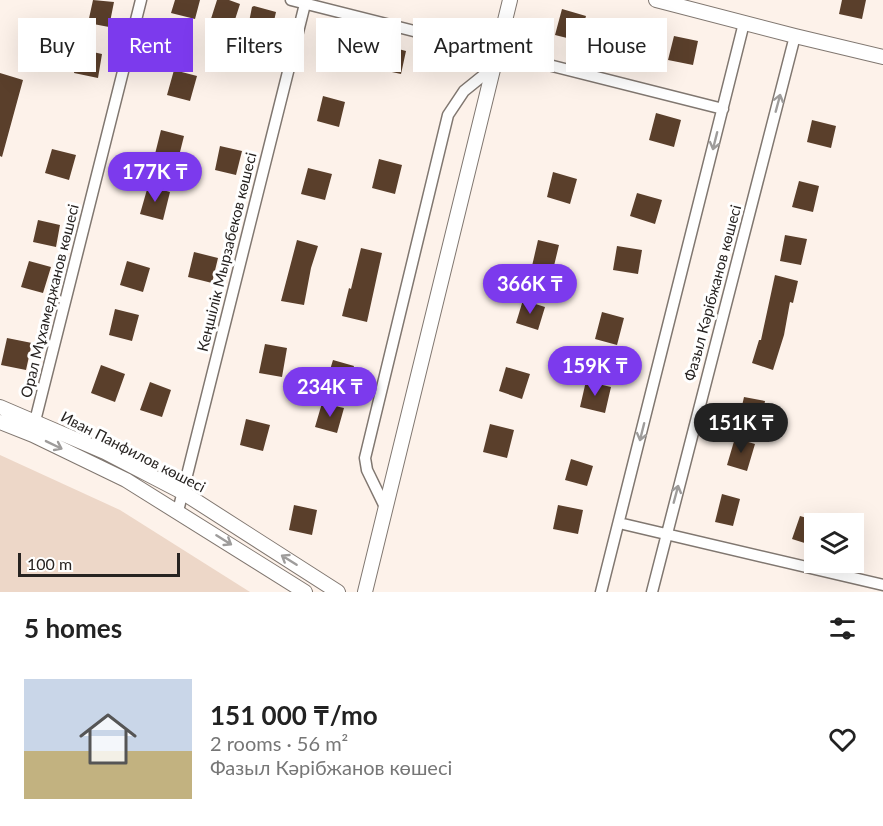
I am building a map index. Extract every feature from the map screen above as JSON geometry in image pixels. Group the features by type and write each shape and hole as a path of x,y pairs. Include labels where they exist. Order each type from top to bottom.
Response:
{"street":[{"name":"Орал Мұхамеджанов көшесі","path":"31,435 141,0"},
{"path":"291,0 305,2 413,34"},
{"path":"506,18 510,0"},
{"path":"656,0 883,57"},
{"name":"Кеңшілік Мырзабеков көшесі","path":"178,511 305,2"},
{"path":"601,592 744,23"},
{"name":"Фазыл Кәрібжанов көшесі","path":"652,592 665,533 795,36"},
{"path":"386,509 367,470 365,458 448,115 455,102 483,72"},
{"path":"365,592 493,72"},
{"path":"554,72 723,109"},
{"name":"Иван Панфилов көшесі","path":"0,407 105,452 182,492 338,592"},
{"name":"Иван Панфилов көшесі","path":"0,422 126,480 305,592"},
{"path":"619,523 883,585"}],"shaded area":[{"path":"0,455 120,510 250,592 0,592"}],"building":[{"path":"93,0 114,2 111,18 108,18 108,27 96,25 96,18 89,18"},
{"path":"175,0 200,0 195,19 171,13"},
{"path":"217,0 229,0 240,4 236,18 211,18"},
{"path":"842,0 866,0 862,19 839,14"},
{"path":"252,7 276,12 275,18 250,18"},
{"path":"562,9 586,16 585,18 566,18 566,38 555,35"},
{"path":"674,36 698,41 693,65 668,60"},
{"path":"401,50 406,51 401,74 392,72 401,72"},
{"path":"96,53 102,54 98,78 74,73 96,72"},
{"path":"173,72 197,76 190,101 167,95"},
{"path":"0,73 23,80 2,157 0,156"},
{"path":"323,96 345,102 339,127 317,121"},
{"path":"656,113 681,120 674,147 649,140"},
{"path":"812,120 836,126 831,148 807,142"},
{"path":"161,130 184,136 177,164 154,158"},
{"path":"220,146 242,151 236,175 215,170"},
{"path":"52,149 76,155 69,180 45,173"},
{"path":"379,159 402,165 395,194 372,188"},
{"path":"308,168 332,174 325,200 301,194"},
{"path":"553,172 577,179 570,204 547,197"},
{"path":"799,181 819,186 813,212 792,207"},
{"path":"148,186 170,192 163,220 140,214"},
{"path":"637,193 662,200 655,224 630,216"},
{"path":"38,220 60,225 56,247 33,242"},
{"path":"785,235 807,239 801,265 780,261"},
{"path":"297,240 318,246 304,305 281,301"},
{"path":"538,240 559,245 553,270 532,266"},
{"path":"617,246 642,250 638,274 613,270"},
{"path":"361,248 382,253 367,322 342,316"},
{"path":"194,252 218,258 212,283 188,277"},
{"path":"29,261 51,267 43,293 21,287"},
{"path":"127,261 150,268 143,292 120,285"},
{"path":"775,275 798,281 793,303 790,302 784,335 773,370 752,363 759,340 761,340"},
{"path":"523,300 545,307 538,330 516,323"},
{"path":"115,309 139,315 132,341 109,335"},
{"path":"602,312 624,318 617,345 595,339"},
{"path":"7,338 32,343 26,370 1,365"},
{"path":"265,344 287,348 282,377 259,373"},
{"path":"333,360 354,366 347,392 325,386"},
{"path":"101,365 125,374 115,402 91,393"},
{"path":"506,367 530,374 522,399 499,391"},
{"path":"586,381 611,387 605,413 580,407"},
{"path":"150,382 171,390 162,417 140,410"},
{"path":"744,397 765,401 761,423 739,419"},
{"path":"322,403 344,408 337,433 315,427"},
{"path":"246,419 270,425 263,451 240,445"},
{"path":"490,424 514,430 507,458 483,452"},
{"path":"735,438 755,444 747,471 727,465"},
{"path":"571,459 593,466 587,486 565,480"},
{"path":"722,494 740,499 733,526 715,522"},
{"path":"294,505 317,510 312,535 289,530"},
{"path":"558,505 583,510 578,534 553,529"},
{"path":"800,516 804,517 804,543 792,539"}]}
